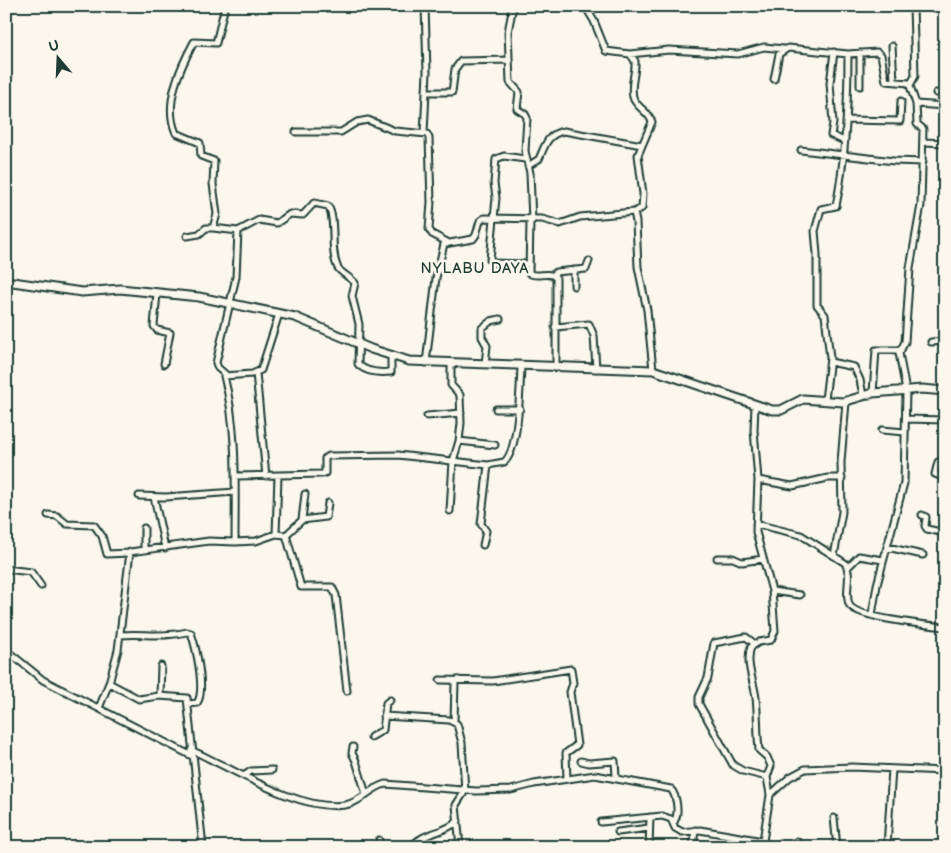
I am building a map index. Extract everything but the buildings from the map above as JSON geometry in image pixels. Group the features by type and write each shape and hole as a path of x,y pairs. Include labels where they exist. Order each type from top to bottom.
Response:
{"street":[{"path":"213,228 217,214 213,184 214,161 201,156 200,143 176,133 171,111 181,70 190,49 196,41 216,43 225,6"},
{"path":"424,6 427,92 424,132 429,138 431,202 429,229 432,234 447,242"},
{"path":"513,6 508,32 510,82 519,92 517,109 525,114 527,118 525,159 528,166 532,194 528,264 531,275 554,275 556,272 586,269 589,262"},
{"path":"585,6 594,21 606,51 630,54 669,50 738,54 764,47 848,54 880,53 884,80 910,85"},
{"path":"872,615 883,560 904,483 906,391 900,350 905,342 910,268 921,205 924,162 923,129 917,124 916,104 910,85 915,76 913,6"},
{"path":"892,46 894,81"},
{"path":"774,79 779,54 784,49"},
{"path":"834,52 830,83 833,123 831,136 844,142"},
{"path":"860,53 860,86"},
{"path":"426,363 436,278 442,246 447,242 473,239 480,221 492,217 531,221 542,219 563,223 580,216 634,212 642,208 644,203 638,155 652,122 651,118 637,105 633,96 636,63 630,54"},
{"path":"825,400 830,362 825,315 816,305 817,254 815,231 822,209 836,206 847,120 848,54"},
{"path":"427,92 452,92 455,69 461,62 509,60"},
{"path":"936,93 945,94"},
{"path":"847,120 900,120 901,101"},
{"path":"916,104 945,106"},
{"path":"296,132 341,132 357,122 368,120 395,130 424,132"},
{"path":"528,166 538,160 545,142 564,130 642,145"},
{"path":"924,142 945,143"},
{"path":"801,150 924,162"},
{"path":"525,159 504,156 496,158 494,183 496,198 492,217 491,261 528,264"},
{"path":"187,236 199,234 206,228 238,231 259,220 282,222 290,214 303,215 314,203 328,206 331,212 333,246 338,268 355,283 352,296 359,324 358,364 364,369 377,373 391,372 391,356"},
{"path":"634,212 638,267 647,310 653,370"},
{"path":"238,231 238,257 231,305 216,362 218,368 226,375 256,373 262,369 279,314"},
{"path":"574,270 574,286"},
{"path":"554,275 556,278 554,327 556,368"},
{"path":"6,281 82,292 120,289 199,297 306,321 391,356 426,363 653,370 755,405 778,410 803,399 846,402 873,393 945,391"},
{"path":"157,293 154,326 157,330 170,333 164,364"},
{"path":"485,364 487,346 482,337 482,328 491,320 500,319"},
{"path":"554,327 590,324 594,336 596,369"},
{"path":"931,342 945,342"},
{"path":"873,393 876,350 900,350"},
{"path":"830,362 854,367 860,380 863,395"},
{"path":"450,510 453,461 459,441 461,413 458,392 451,386 451,364"},
{"path":"235,476 325,474 325,458 329,456 398,455 488,464 504,462 508,459 520,409 521,367"},
{"path":"256,373 266,476"},
{"path":"226,375 224,377 231,403 235,476 235,542"},
{"path":"834,556 842,512 841,462 846,402"},
{"path":"755,405 754,430 758,480 757,539 772,591 774,636 771,640 755,644 750,651 751,684 756,695 759,750 767,756 771,766 767,776 770,795 763,840"},
{"path":"496,409 520,409"},
{"path":"427,416 461,413"},
{"path":"906,420 945,420"},
{"path":"882,430 905,432"},
{"path":"459,441 495,446"},
{"path":"945,461 938,462 935,474 945,478"},
{"path":"483,544 486,532 481,524 488,464"},
{"path":"276,534 278,476"},
{"path":"758,480 792,486 828,478 842,478"},
{"path":"139,496 154,497 235,492"},
{"path":"302,520 305,494"},
{"path":"154,497 164,548"},
{"path":"48,515 57,516 67,524 94,525 102,536 106,554 129,553 133,550 209,542 256,541 276,534 286,535 302,520 326,517 328,503"},
{"path":"922,516 926,517 925,526 927,529 945,533"},
{"path":"756,524 801,535 848,567"},
{"path":"144,528 144,549"},
{"path":"286,535 302,587 331,586 336,596 347,691"},
{"path":"887,547 923,556"},
{"path":"98,708 109,683 120,636 121,611 128,579 129,553"},
{"path":"883,560 858,556 848,567 848,603 853,610 945,628"},
{"path":"717,558 733,558 742,562 763,559"},
{"path":"6,569 31,572 41,586"},
{"path":"772,591 800,594"},
{"path":"120,636 139,633 149,637 191,633 199,662 200,697 197,703 188,704"},
{"path":"755,644 746,637 714,643 708,678 699,697 699,704 733,765 743,770 767,776"},
{"path":"6,650 43,680 98,708 191,753 306,802 344,805 380,786 396,784 465,791 511,790 534,784 589,775 616,777 671,789 676,798 677,818 673,823"},
{"path":"160,696 161,666"},
{"path":"440,680 500,680 571,669 573,682 570,692 578,745 566,753 567,779"},
{"path":"458,680 455,682 454,722 462,743 465,791 456,804 460,847"},
{"path":"109,683 139,700 160,696 186,697 203,847"},
{"path":"371,737 383,730 386,703 390,700"},
{"path":"384,716 454,722"},
{"path":"353,747 352,753 366,794"},
{"path":"581,760 589,763 615,761 617,763 616,777"},
{"path":"770,795 790,777 805,769 852,767 945,771"},
{"path":"886,847 892,769"},
{"path":"245,776 251,771 272,770"},
{"path":"649,847 650,817"},
{"path":"601,822 666,817 678,831 695,830 763,840 771,847"},
{"path":"834,818 837,847"},
{"path":"411,847 419,838 450,828 458,821"},
{"path":"618,832 650,828"},
{"path":"693,847 695,830"},
{"path":"378,840 378,847"}],"district":[{"name":"NYLABU DAYA","path":"475,268"}]}
